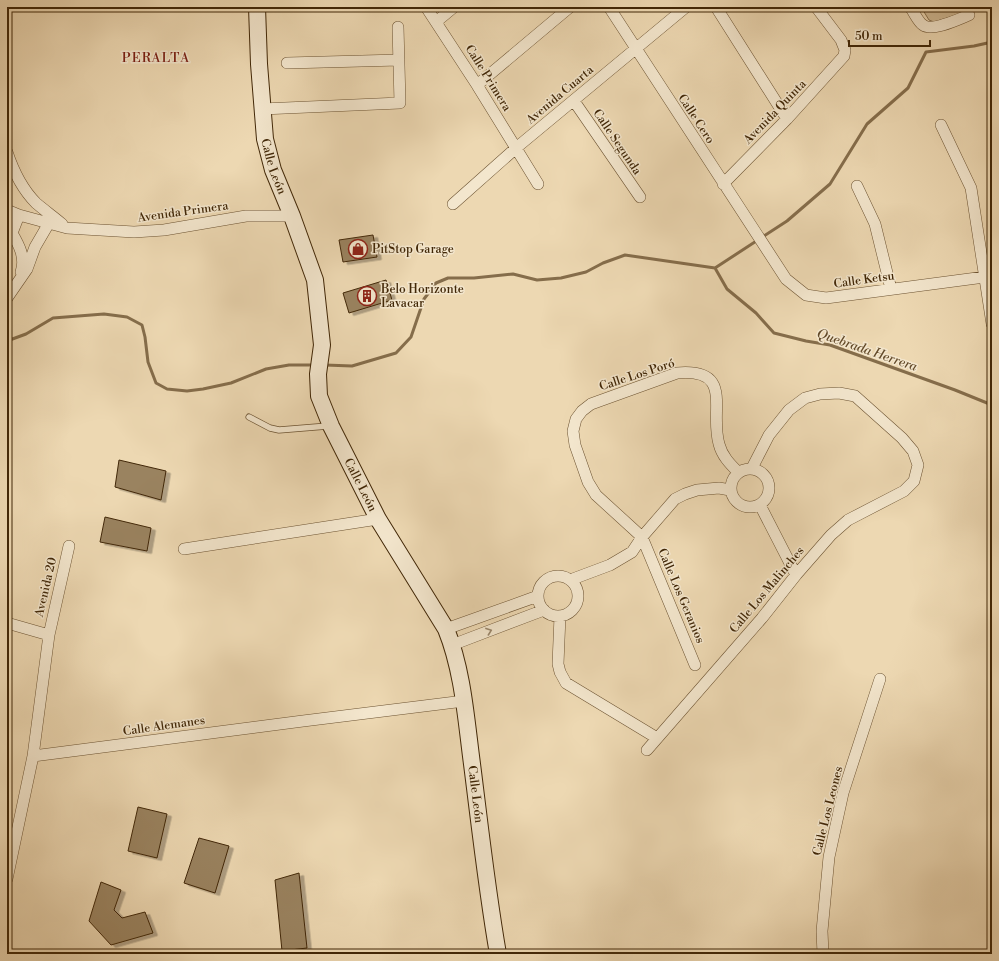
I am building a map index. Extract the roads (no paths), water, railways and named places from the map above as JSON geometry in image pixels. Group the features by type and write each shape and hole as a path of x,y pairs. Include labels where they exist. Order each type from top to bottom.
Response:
{"main road":[{"name":"Calle León","path":"256,8 265,139 273,170 292,216 315,280 322,345 318,374 319,396 331,426 378,519 446,629 452,645 464,701 487,892 498,954"}],"street":[{"name":"Calle Primera","path":"426,7 477,85 538,184"},
{"path":"436,22 454,7"},
{"path":"477,85 570,7"},
{"name":"Calle Cero","path":"609,7 763,244"},
{"name":"Avenida Cuarta","path":"454,204 516,148 686,7"},
{"path":"716,7 787,119"},
{"name":"Avenida Quinta","path":"723,184 787,119 844,56 845,50 840,40 816,7"},
{"path":"910,7 923,25 930,28 969,15"},
{"path":"262,109 400,104 398,27"},
{"path":"287,63 399,60"},
{"name":"Calle Segunda","path":"574,101 640,197"},
{"path":"941,125 971,188 988,276 992,324"},
{"path":"7,152 18,179 26,191 35,202 68,228"},
{"path":"857,186 875,224 891,289"},
{"name":"Avenida Primera","path":"7,210 19,215 68,228 134,232 164,230 246,216 292,216"},
{"path":"9,232 19,215"},
{"path":"7,298 18,284 35,247 49,223"},
{"path":"9,232 35,247"},
{"path":"9,232 19,246 23,262 18,284"},
{"name":"Calle Ketsu","path":"763,244 786,279 806,294 826,298 988,276"},
{"name":"Calle Los Poró","path":"642,537 596,495 588,482 575,445 573,431 576,419 582,411 591,404 677,373 691,372 703,375 712,381 716,390 716,430 719,445 725,458 738,472"},
{"name":"Calle Los Malinches","path":"647,750 762,618 796,575 831,535 848,520 904,491 914,481 918,465 913,451 902,438 855,396 839,393 820,394 805,398 789,410 769,435 752,468"},
{"path":"752,468 763,473 769,483 768,495 765,501 760,505 748,507 736,502 730,490 733,477 738,472 752,468"},
{"path":"570,580 610,565 632,552 642,537 675,499 697,490 718,488 730,490"},
{"path":"760,505 796,575"},
{"path":"184,549 378,519"},
{"name":"Calle Los Geranios","path":"642,537 695,665"},
{"name":"Avenida 20","path":"49,635 69,546"},
{"path":"553,576 560,576 570,580 576,586 578,592 576,605 572,611 566,615 560,616 549,614 541,606 538,596 539,589 542,584 553,576"},
{"path":"446,629 538,596"},
{"path":"452,645 544,610"},
{"path":"560,616 558,664 562,678 566,683 657,738"},
{"path":"7,623 49,635 33,756 7,879"},
{"name":"Calle Los Leones","path":"823,954 822,931 829,857 843,793 880,679"},
{"name":"Calle Alemanes","path":"33,756 464,701"}],"lane":[{"path":"249,417 270,428 279,430 331,426"}],"waterway":[{"path":"715,268 787,221 830,184 867,124 908,88 926,52 974,46 992,42"},
{"name":"Quebrada Herrera","path":"325,365 352,366 396,353 411,337 424,299 436,283 448,278 474,278 513,274 537,280 561,278 586,272 603,263 625,255 715,268 727,289 756,313 774,333 830,345 955,390 992,405"},
{"name":"Quebrada Herrera","path":"7,341 26,334 53,318 104,314 127,317 142,325 148,362 156,383 167,389 187,391 231,383 266,369 289,365 315,365"}],"place":[{"name":"PitStop Garage","path":"358,249"},
{"name":"Belo Horizonte Lavacar","path":"367,296"}],"district":[{"name":"PERALTA","path":"156,58"}]}
